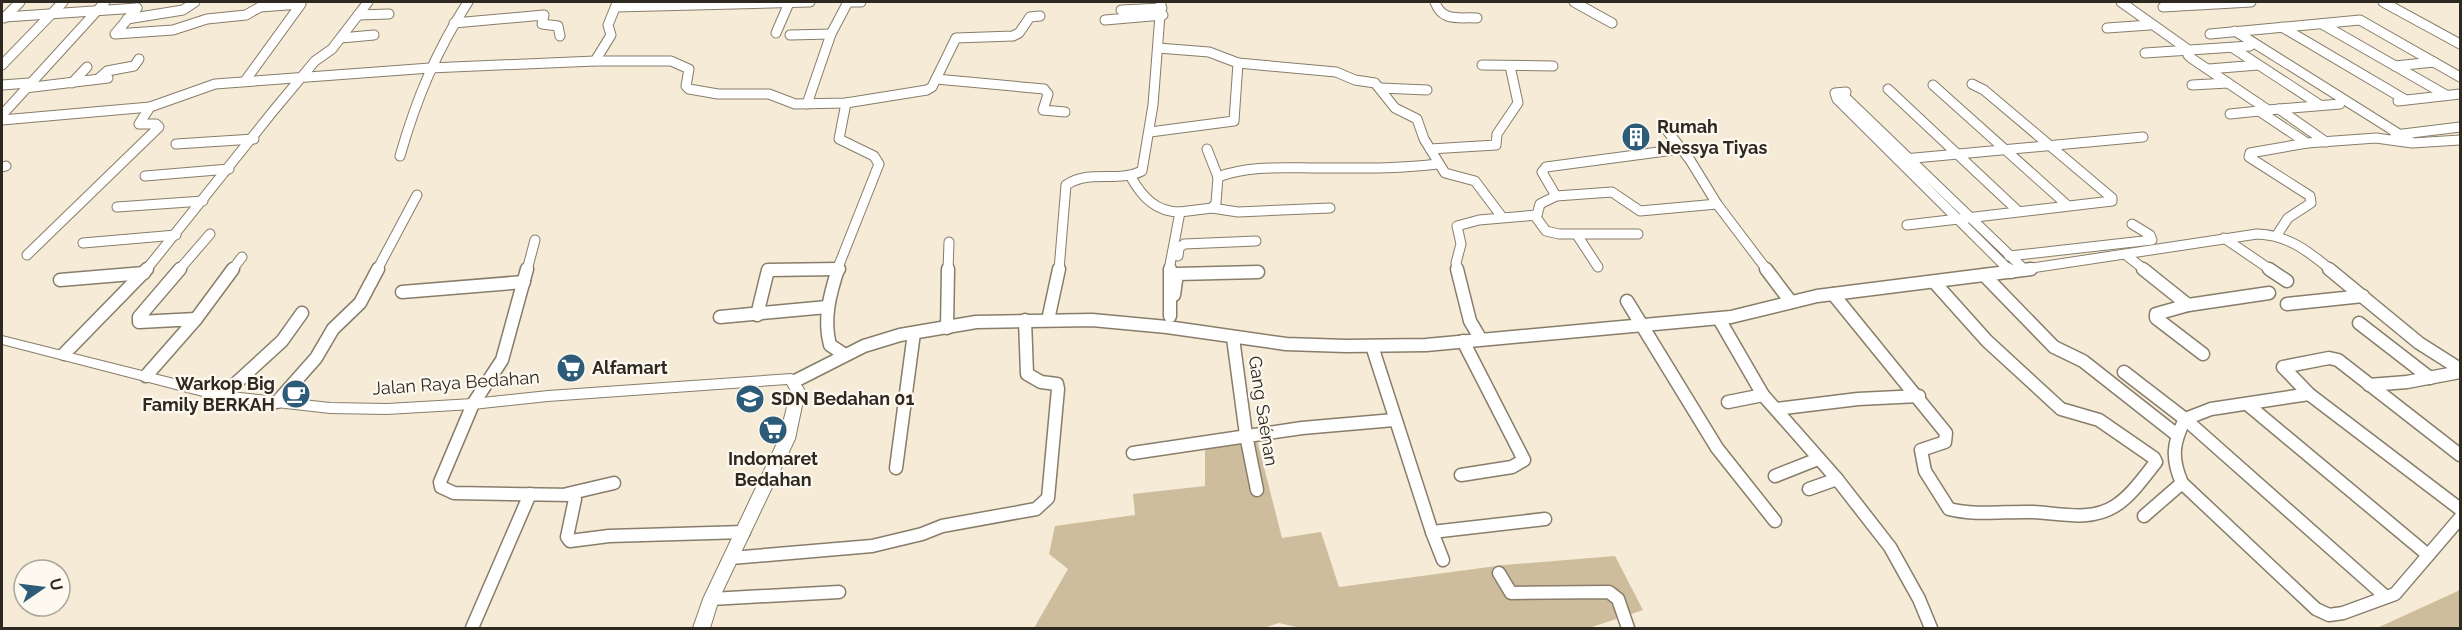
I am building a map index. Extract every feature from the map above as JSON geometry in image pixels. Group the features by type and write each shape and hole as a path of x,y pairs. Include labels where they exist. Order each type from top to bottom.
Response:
{"street":[{"path":"3,19 20,2"},
{"path":"2,65 63,2"},
{"path":"2,115 105,2"},
{"path":"127,19 183,10 195,2"},
{"path":"64,354 144,273 254,139 301,77 341,38 368,2"},
{"path":"400,156 418,95 454,23 468,2"},
{"path":"595,61 611,35 608,24 616,4 810,2"},
{"path":"807,104 831,34 848,2 861,2"},
{"path":"1435,2 1439,13 1444,17 1477,18"},
{"path":"1574,2 1612,23"},
{"path":"2121,2 2150,25 2190,51 2191,58 2307,143"},
{"path":"2163,7 2251,2"},
{"path":"2383,2 2460,44"},
{"path":"3,19 98,9 137,8 115,34 173,30 207,19 246,15 260,7 302,3"},
{"path":"245,81 302,3"},
{"path":"776,33 789,3"},
{"path":"1121,10 1162,8"},
{"path":"1105,20 1162,8"},
{"path":"1048,320 1061,262 1066,185 1072,179 1131,177 1142,171 1150,132 1162,8"},
{"path":"358,15 389,14"},
{"path":"454,23 544,15 542,24 558,26 560,36"},
{"path":"2,120 150,107 173,102 207,85 245,81 430,68 595,61 674,62 689,69 687,89 715,94 769,94 792,104 846,103 923,92 932,87 956,38 1013,36 1019,33 1030,17 1040,16"},
{"path":"2210,34 2378,18"},
{"path":"2360,20 2460,77"},
{"path":"2322,23 2446,95"},
{"path":"2108,28 2150,25"},
{"path":"2282,27 2400,100 2460,94"},
{"path":"2235,31 2412,143"},
{"path":"790,35 831,34"},
{"path":"341,38 374,35"},
{"path":"2145,53 2250,46"},
{"path":"1158,48 1192,50 1228,57 1238,63 1336,72 1355,80 1375,83 1382,88 1395,108 1417,119 1438,164 1449,175 1475,181 1502,217"},
{"path":"2233,48 2320,105"},
{"path":"98,79 107,70 132,66 139,59"},
{"path":"2395,66 2434,62"},
{"path":"1150,132 1234,121 1238,63"},
{"path":"1482,65 1553,66"},
{"path":"2209,69 2258,65"},
{"path":"1430,149 1496,145 1497,134 1518,103 1509,66"},
{"path":"72,82 87,68"},
{"path":"2,86 27,86 108,78"},
{"path":"936,79 1044,88 1048,94 1043,110 1065,112"},
{"path":"2192,86 2228,83"},
{"path":"1907,225 2112,201 2112,198 2050,145 1984,90 1972,84"},
{"path":"1933,85 2067,205"},
{"path":"1382,88 1427,90"},
{"path":"1888,89 2018,211"},
{"path":"2011,272 1965,219 1908,158 1844,96 1846,92 1835,93 1837,99 1898,160 1965,219 2025,270"},
{"path":"845,355 828,342 827,307 838,269 879,164 874,156 839,139 846,103"},
{"path":"2230,114 2340,104"},
{"path":"27,255 125,157 159,127 156,124 139,124 150,107"},
{"path":"2279,109 2326,142"},
{"path":"2386,138 2399,133 2460,127"},
{"path":"1666,130 1717,204 1791,302"},
{"path":"1898,160 2143,137"},
{"path":"2277,235 2288,218 2311,203 2310,196 2257,163 2249,157 2250,153 2307,143 2386,138 2412,143 2460,140"},
{"path":"176,144 254,139"},
{"path":"1207,149 1218,177 1216,202 1212,208"},
{"path":"1556,196 1542,172 1546,167 1681,149"},
{"path":"1218,177 1226,173 1271,169 1387,168 1438,164"},
{"path":"145,176 229,169"},
{"path":"1131,177 1138,192 1159,210 1180,212 1212,208 1238,212 1330,208"},
{"path":"1535,216 1540,204 1556,196 1612,192 1618,194 1630,207 1640,211 1717,204"},
{"path":"277,402 316,358 333,329 360,303 417,195"},
{"path":"117,207 203,201"},
{"path":"1169,322 1168,272 1180,212"},
{"path":"1480,338 1470,321 1456,263 1461,244 1456,229 1463,223 1502,217 1535,216"},
{"path":"1535,216 1546,231 1576,235 1638,234"},
{"path":"2132,224 2153,238 2149,242"},
{"path":"196,319 139,322 139,317 210,234"},
{"path":"700,628 711,599 788,439 798,391 795,381 864,346 914,333 947,328 1025,320 1169,322 1233,338 1372,346 1463,341 1719,319 1833,294 1984,276 2249,234 2277,235 2303,248 2439,358 2460,370"},
{"path":"83,243 176,235"},
{"path":"1576,235 1598,267"},
{"path":"2224,238 2287,281"},
{"path":"535,240 502,360 473,404 446,464 440,482 441,487 454,493 567,494 615,483"},
{"path":"1169,322 1180,246 1257,241"},
{"path":"947,328 949,242"},
{"path":"2009,256 2149,242 2159,249"},
{"path":"2126,255 2188,305"},
{"path":"146,376 196,319 242,257"},
{"path":"757,315 768,270 838,269"},
{"path":"1177,274 1258,272"},
{"path":"60,280 144,273"},
{"path":"1984,276 2054,347 2082,361 2176,435"},
{"path":"402,292 524,282"},
{"path":"1833,294 1919,396 1947,438 1945,442 1921,450 1925,471 1945,504 1954,511 2035,512 2081,516 2114,507 2136,487 2156,462 2099,420 2061,408 2051,401 1987,341 1935,283"},
{"path":"2203,354 2178,338 2156,318 2156,314 2188,305 2269,292"},
{"path":"2288,304 2363,296"},
{"path":"1627,301 1717,448 1744,485 1775,521"},
{"path":"720,317 827,307"},
{"path":"222,396 282,341 302,314"},
{"path":"1719,319 1762,395 1838,479 1890,547 1919,599 1930,628"},
{"path":"731,558 872,546 922,534 942,526 1036,509 1044,504 1048,498 1058,389 1057,384 1041,382 1027,374 1025,320"},
{"path":"2359,323 2430,378"},
{"path":"896,468 914,333"},
{"name":"Gang Saénan","path":"1233,338 1246,435 1257,490"},
{"name":"Jalan Raya Bedahan","path":"2,340 222,396 360,409 473,404 786,378 795,381"},
{"path":"1461,475 1512,466 1524,460 1463,341"},
{"path":"1372,346 1390,399 1394,420 1443,560"},
{"path":"2460,455 2347,366 2329,358 2283,367 2309,394 2460,509"},
{"path":"2369,385 2430,378 2460,370"},
{"path":"2124,372 2185,419 2386,597"},
{"path":"2309,394 2211,409 2185,419 2176,435 2173,465 2182,483 2322,613 2343,613 2386,597 2403,586 2460,518"},
{"path":"1728,402 1762,395"},
{"path":"1776,409 1858,399 1919,396"},
{"path":"2247,404 2428,555"},
{"path":"1133,453 1246,435 1394,420"},
{"path":"1775,476 1818,459"},
{"path":"1809,489 1838,479"},
{"path":"2144,516 2182,483"},
{"path":"472,628 530,494"},
{"path":"567,494 575,499 567,537 570,541 609,536 744,532"},
{"path":"1432,532 1545,519"},
{"path":"1499,573 1511,593 1609,592 1618,599 1628,628"},
{"path":"711,599 839,592"}],"shaded area":[{"path":"1257,440 1282,538 1321,532 1339,587 1504,565 1615,556 1643,610 1589,628 1301,628 1279,623 1263,628 1034,628 1068,569 1049,554 1055,526 1135,515 1133,494 1205,486 1205,446"},
{"path":"2460,588 2460,628 2377,628 2458,591"}],"place":[{"name":"Rumah Nessya Tiyas","path":"1636,137"},
{"name":"Alfamart","path":"571,368"},
{"name":"Warkop Big Family BERKAH","path":"296,394"},
{"name":"SDN Bedahan 01","path":"750,399"},
{"name":"Indomaret Bedahan","path":"773,430"}]}
